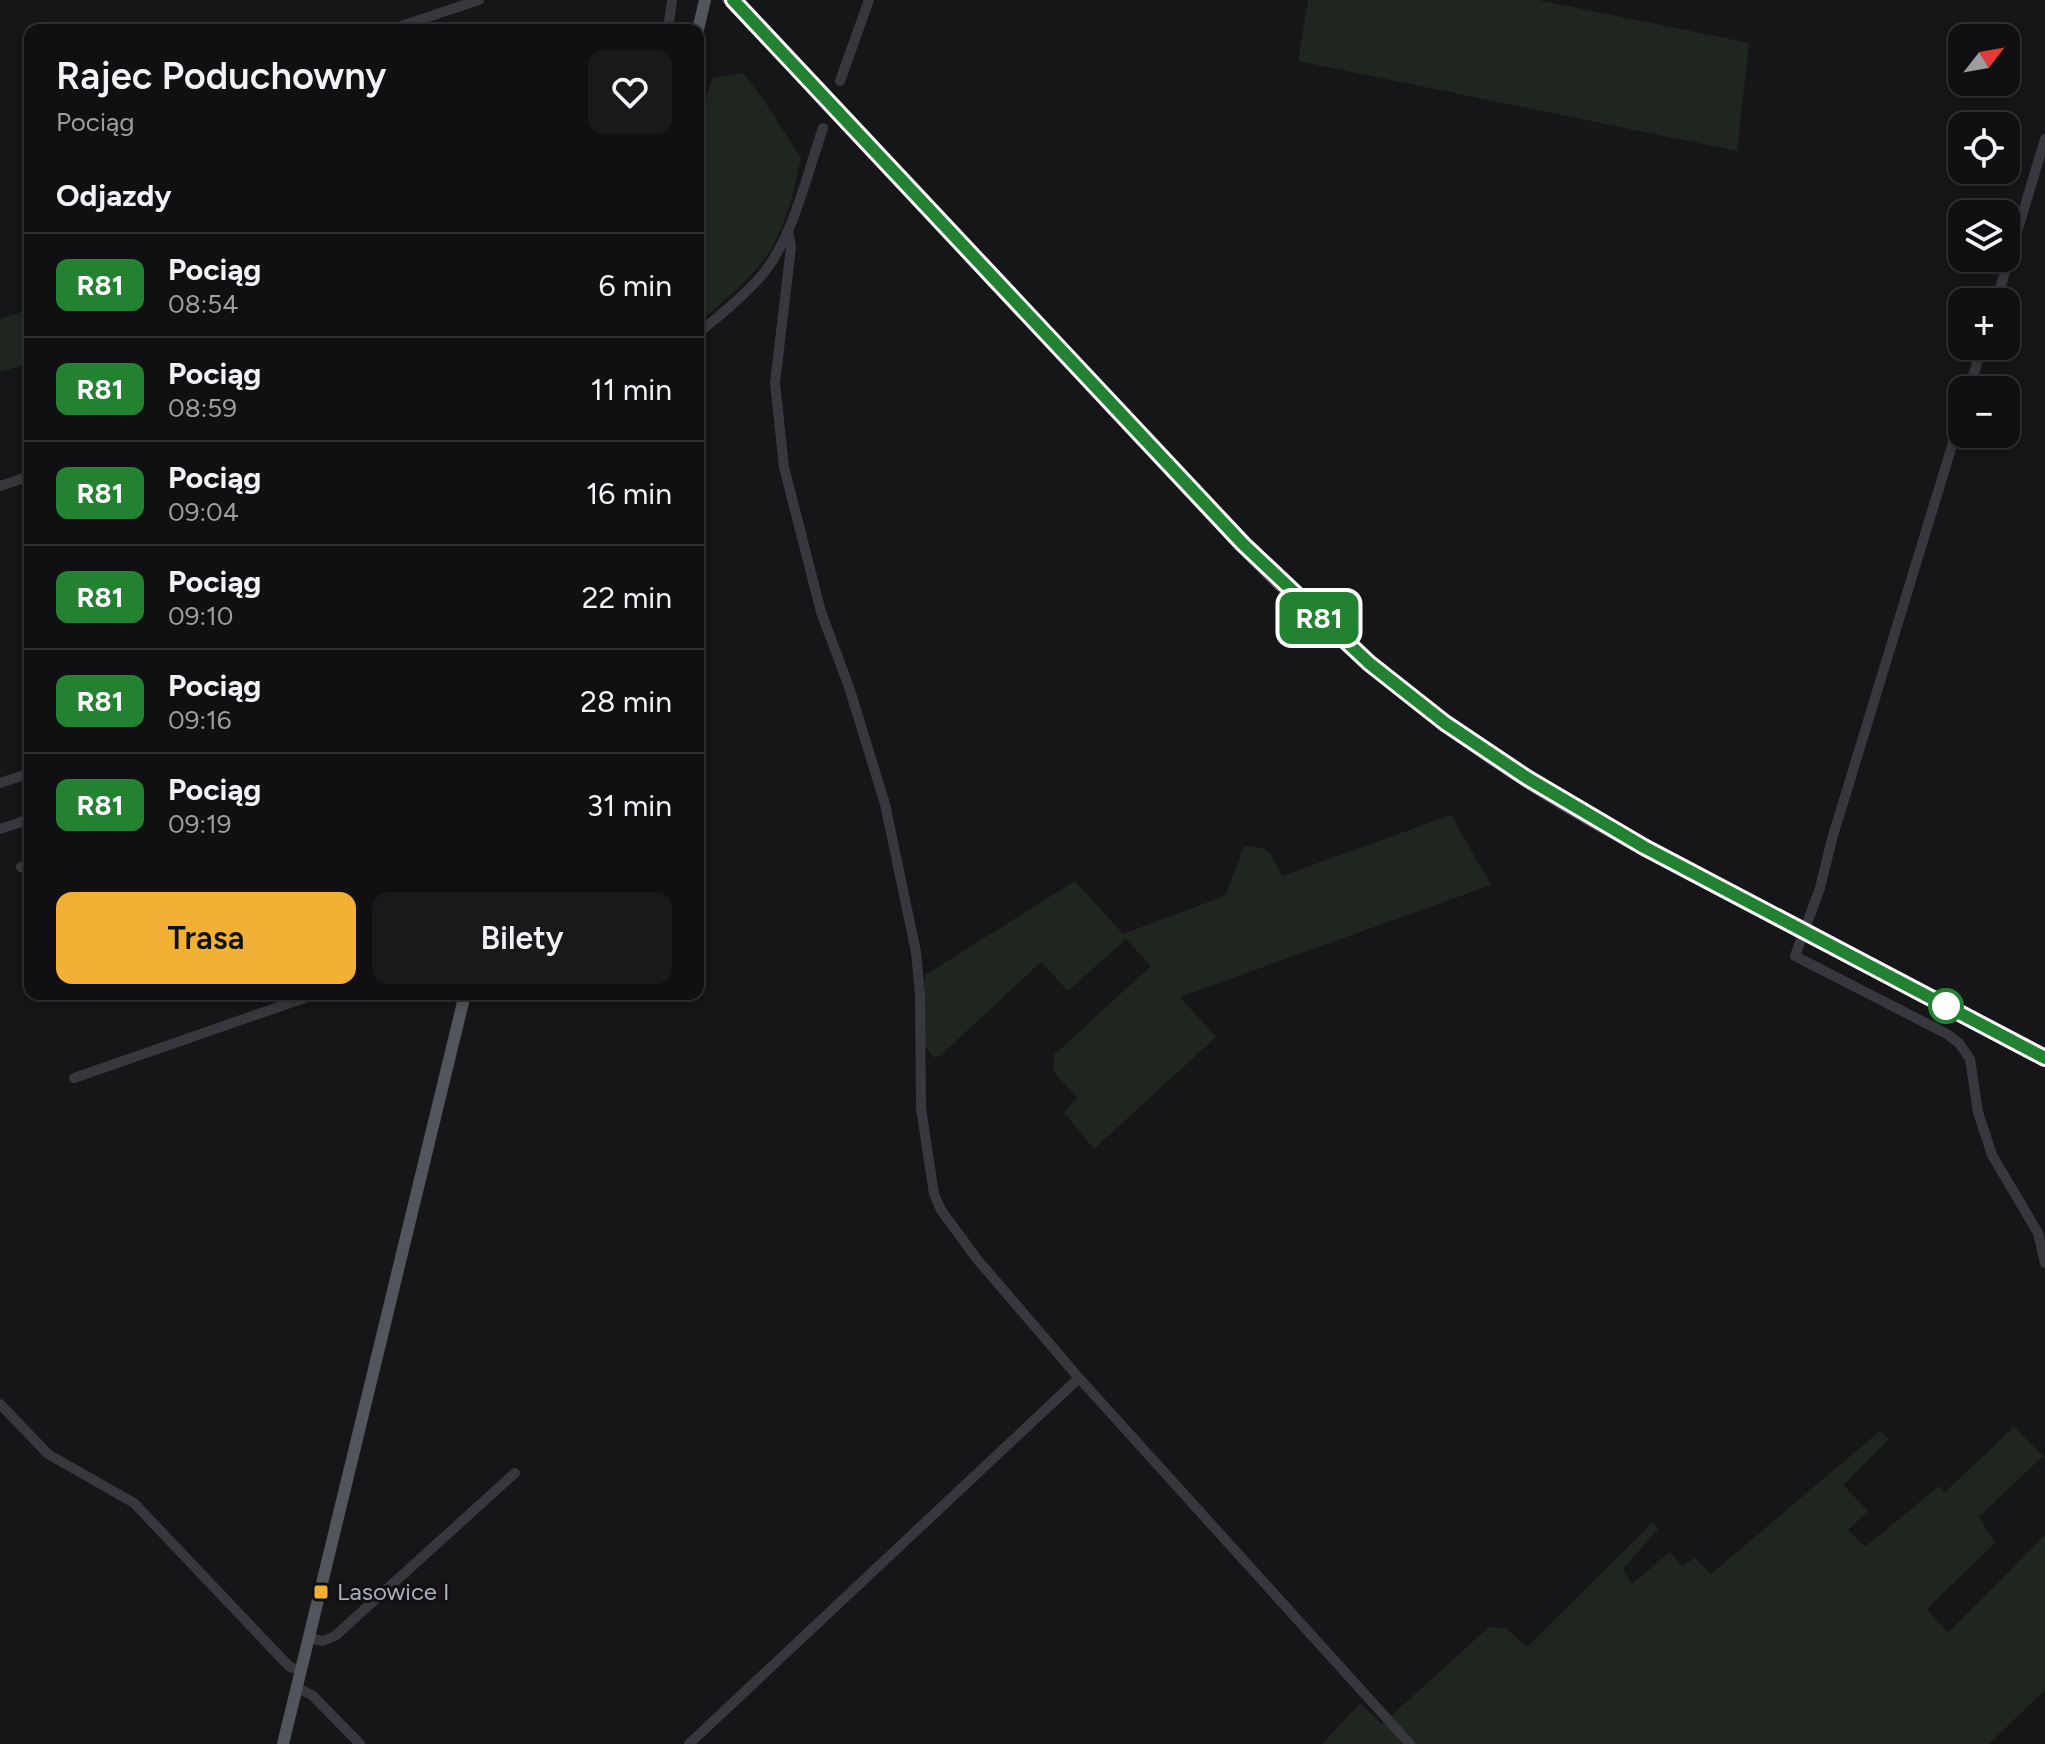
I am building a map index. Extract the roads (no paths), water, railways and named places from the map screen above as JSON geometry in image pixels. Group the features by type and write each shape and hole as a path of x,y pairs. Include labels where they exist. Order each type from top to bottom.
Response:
{"main road":[{"path":"699,23 705,0"},
{"path":"283,1744 464,1000"}],"street":[{"path":"407,24 479,0"},
{"path":"669,24 672,0"},
{"path":"840,81 869,0"},
{"path":"704,328 737,302 764,273 788,231 823,128"},
{"path":"2000,288 2045,139"},
{"path":"788,231 791,247 775,383 784,467 821,612 849,687 885,804 913,937 920,994 921,1108 934,1194 941,1210 977,1259 1079,1378 1410,1744"},
{"path":"1951,448 1832,839 1820,888 1795,956 1947,1034 1967,1052 1973,1067 1978,1112 1992,1155 2038,1233 2045,1263"},
{"path":"0,486 24,478"},
{"path":"0,783 24,775"},
{"path":"0,829 24,821"},
{"path":"74,1078 299,1000"},
{"path":"689,1744 1079,1378"},
{"path":"0,1404 48,1454 134,1503 286,1663 302,1671"},
{"path":"309,1638 323,1641 335,1636 515,1473"},
{"path":"297,1688 312,1695 360,1744"}],"railway":[{"path":"725,0 1238,548 1322,629 1380,679 1472,749 1569,812 2045,1064"}],"train":[{"name":"R81","path":"733,0 1243,544 1325,624 1399,687 1494,757 1608,827 2045,1058"}],"place":[{"name":"Lasowice I","path":"321,1592"}]}
